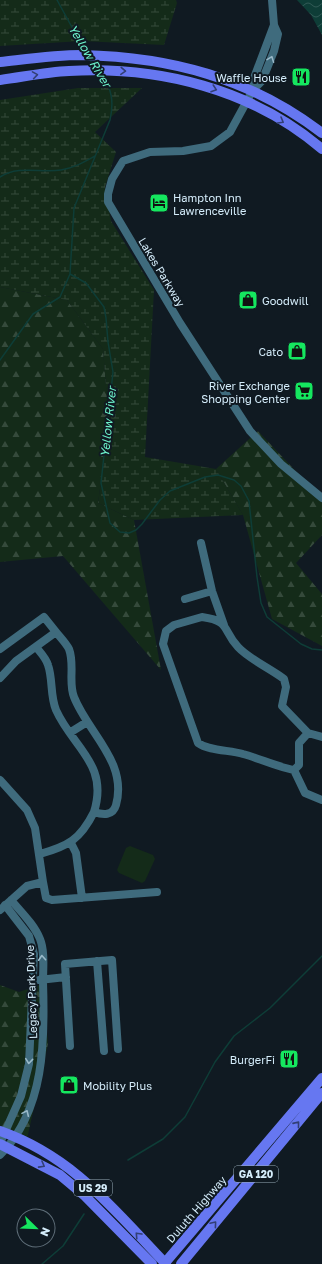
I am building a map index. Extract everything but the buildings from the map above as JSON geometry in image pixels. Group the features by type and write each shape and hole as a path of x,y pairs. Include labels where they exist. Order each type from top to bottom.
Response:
{"main road":[{"path":"0,62 43,57 81,55 130,59 186,67 216,75 253,90 286,107 322,133"},
{"path":"0,80 70,71 138,72 179,79 214,89 247,102 288,125 322,149"},
{"name":"Duluth Highway","path":"165,1264 322,1078"},
{"name":"Duluth Highway","path":"181,1264 322,1093"},
{"name":"US 29","path":"3,1132 16,1137 50,1155 80,1176 106,1199 165,1264"},
{"name":"US 29","path":"3,1145 42,1165 64,1179 85,1196 152,1264"}],"street":[{"name":"Lakes Parkway","path":"272,0 274,25 254,78 253,90 230,132 211,146 183,151 150,152 123,161 112,178 108,194 108,202 180,323 250,430 281,464 322,498"},
{"path":"201,543 212,591 224,625 238,647 284,679 286,687 282,706 309,734 322,737"},
{"path":"185,598 212,591"},
{"path":"0,649 44,617 68,648 72,664 71,685 74,697 87,722 114,764 118,778 119,790 116,806 110,813 103,815 94,812"},
{"path":"224,625 212,619 202,617 174,625 166,631 163,644 198,743 210,749 232,751 281,768 294,770"},
{"path":"0,678 16,661 56,632"},
{"path":"36,647 48,664 56,710 91,763 97,777 97,802 88,825 71,843 40,854"},
{"path":"71,732 87,722"},
{"path":"294,770 299,765 300,743 309,734"},
{"path":"294,770 304,793 322,800"},
{"path":"2,784 27,810 35,828 46,898 52,900 157,892"},
{"path":"71,843 76,853 82,898"},
{"path":"5,905 27,886 43,882"},
{"name":"Legacy Park Drive","path":"3,1145 16,1137 33,1096 42,1066 44,1022 41,941 34,927 5,905"},
{"name":"Legacy Park Drive","path":"0,1154 3,1145 3,1132 21,1096 29,1064 34,954 29,936 5,905"},
{"path":"70,1046 66,964 112,960 118,1049"},
{"path":"97,961 104,1051"},
{"path":"33,981 66,977"}],"green space":[{"path":"0,0 176,0 177,3 164,45 82,41 0,46"},
{"path":"78,88 142,88 95,132 116,152 105,187 111,221 154,290 145,457 216,469 243,515 134,520 98,503 109,423 103,349 67,300 0,287 0,100"},
{"path":"0,287 67,300 103,349 109,423 98,503 134,520 161,670 63,556 0,562"},
{"path":"258,431 322,499 322,535 296,563 322,594 322,646 272,619 243,515 216,469"},
{"path":"130,846 153,855 155,859 145,881 142,883 119,873 117,870 126,848"},
{"path":"43,984 48,1044 27,1139 0,1133 0,985 19,992"}],"water":[{"path":"297,0 322,0 322,35 311,15"}],"waterway":[{"name":"Yellow River","path":"57,0 85,51"},
{"name":"Yellow River","path":"90,60 95,66"},
{"name":"Yellow River","path":"0,360 33,314 60,297 70,274 74,208 110,120 112,107 110,90 101,74"},
{"path":"0,177 7,173 22,170 53,171 66,169 95,156"},
{"name":"Yellow River","path":"70,274 86,283 104,307 106,318 113,372 101,483 110,523 120,532 129,533 136,530 142,524 160,500 170,491 205,477 218,475 234,480 241,486 249,501 261,603 267,617 301,644 312,649 322,650"},
{"path":"128,1160 163,1139 185,1117 215,1062 234,1036 270,1008 322,956"},
{"path":"42,1264 63,1246 84,1214"}],"place":[{"name":"Waffle House","path":"301,77"},
{"name":"Hampton Inn Lawrenceville","path":"159,203"},
{"name":"Goodwill","path":"248,300"},
{"name":"Cato","path":"297,351"},
{"name":"River Exchange Shopping Center","path":"304,391"},
{"name":"BurgerFi","path":"289,1059"},
{"name":"Mobility Plus","path":"69,1085"}]}
